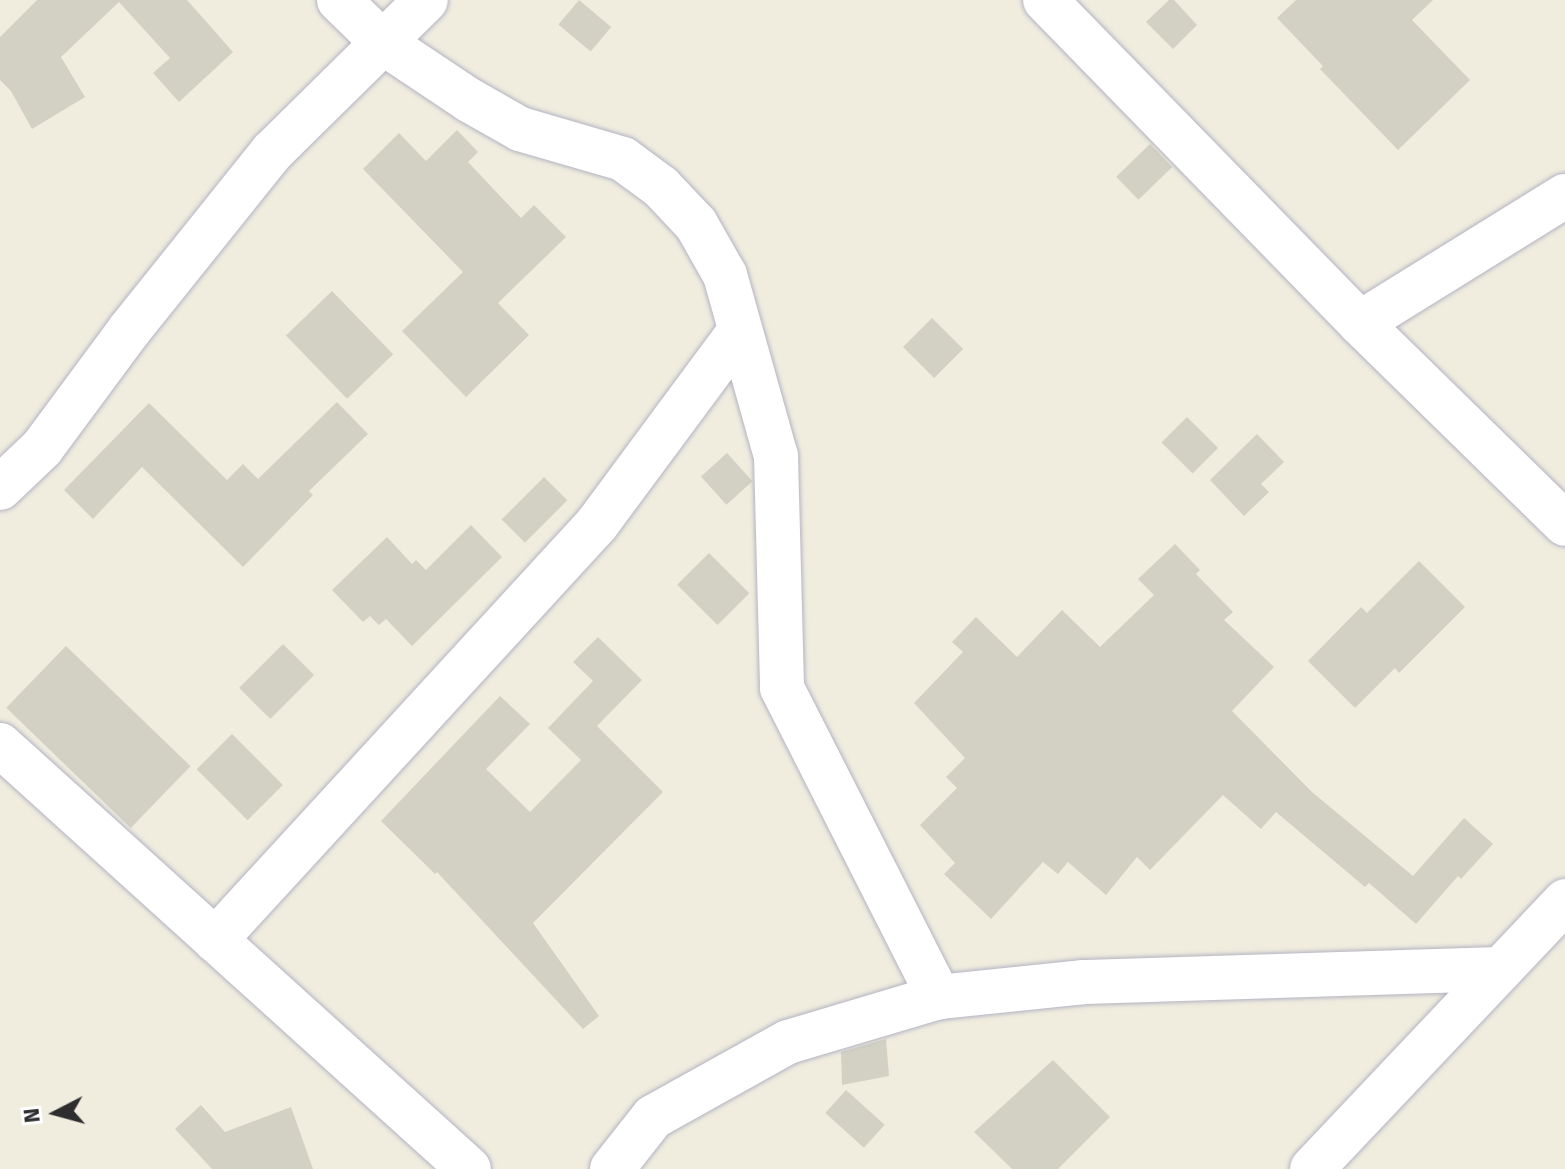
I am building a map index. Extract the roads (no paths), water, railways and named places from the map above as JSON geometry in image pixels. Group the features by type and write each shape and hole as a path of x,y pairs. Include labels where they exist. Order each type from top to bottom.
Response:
{"street":[{"path":"339,0 382,42 520,129 623,159 661,187 696,224 725,275 776,456 782,688 939,997"},
{"path":"0,488 42,448 130,329 272,152 426,0"},
{"path":"1045,0 1360,323 1565,524"},
{"path":"1360,323 1565,196"},
{"path":"215,940 597,524 740,331"},
{"path":"0,745 469,1169"},
{"path":"1312,1169 1565,901"},
{"path":"612,1169 653,1117 788,1042 939,997 1084,982 1501,969"}]}
